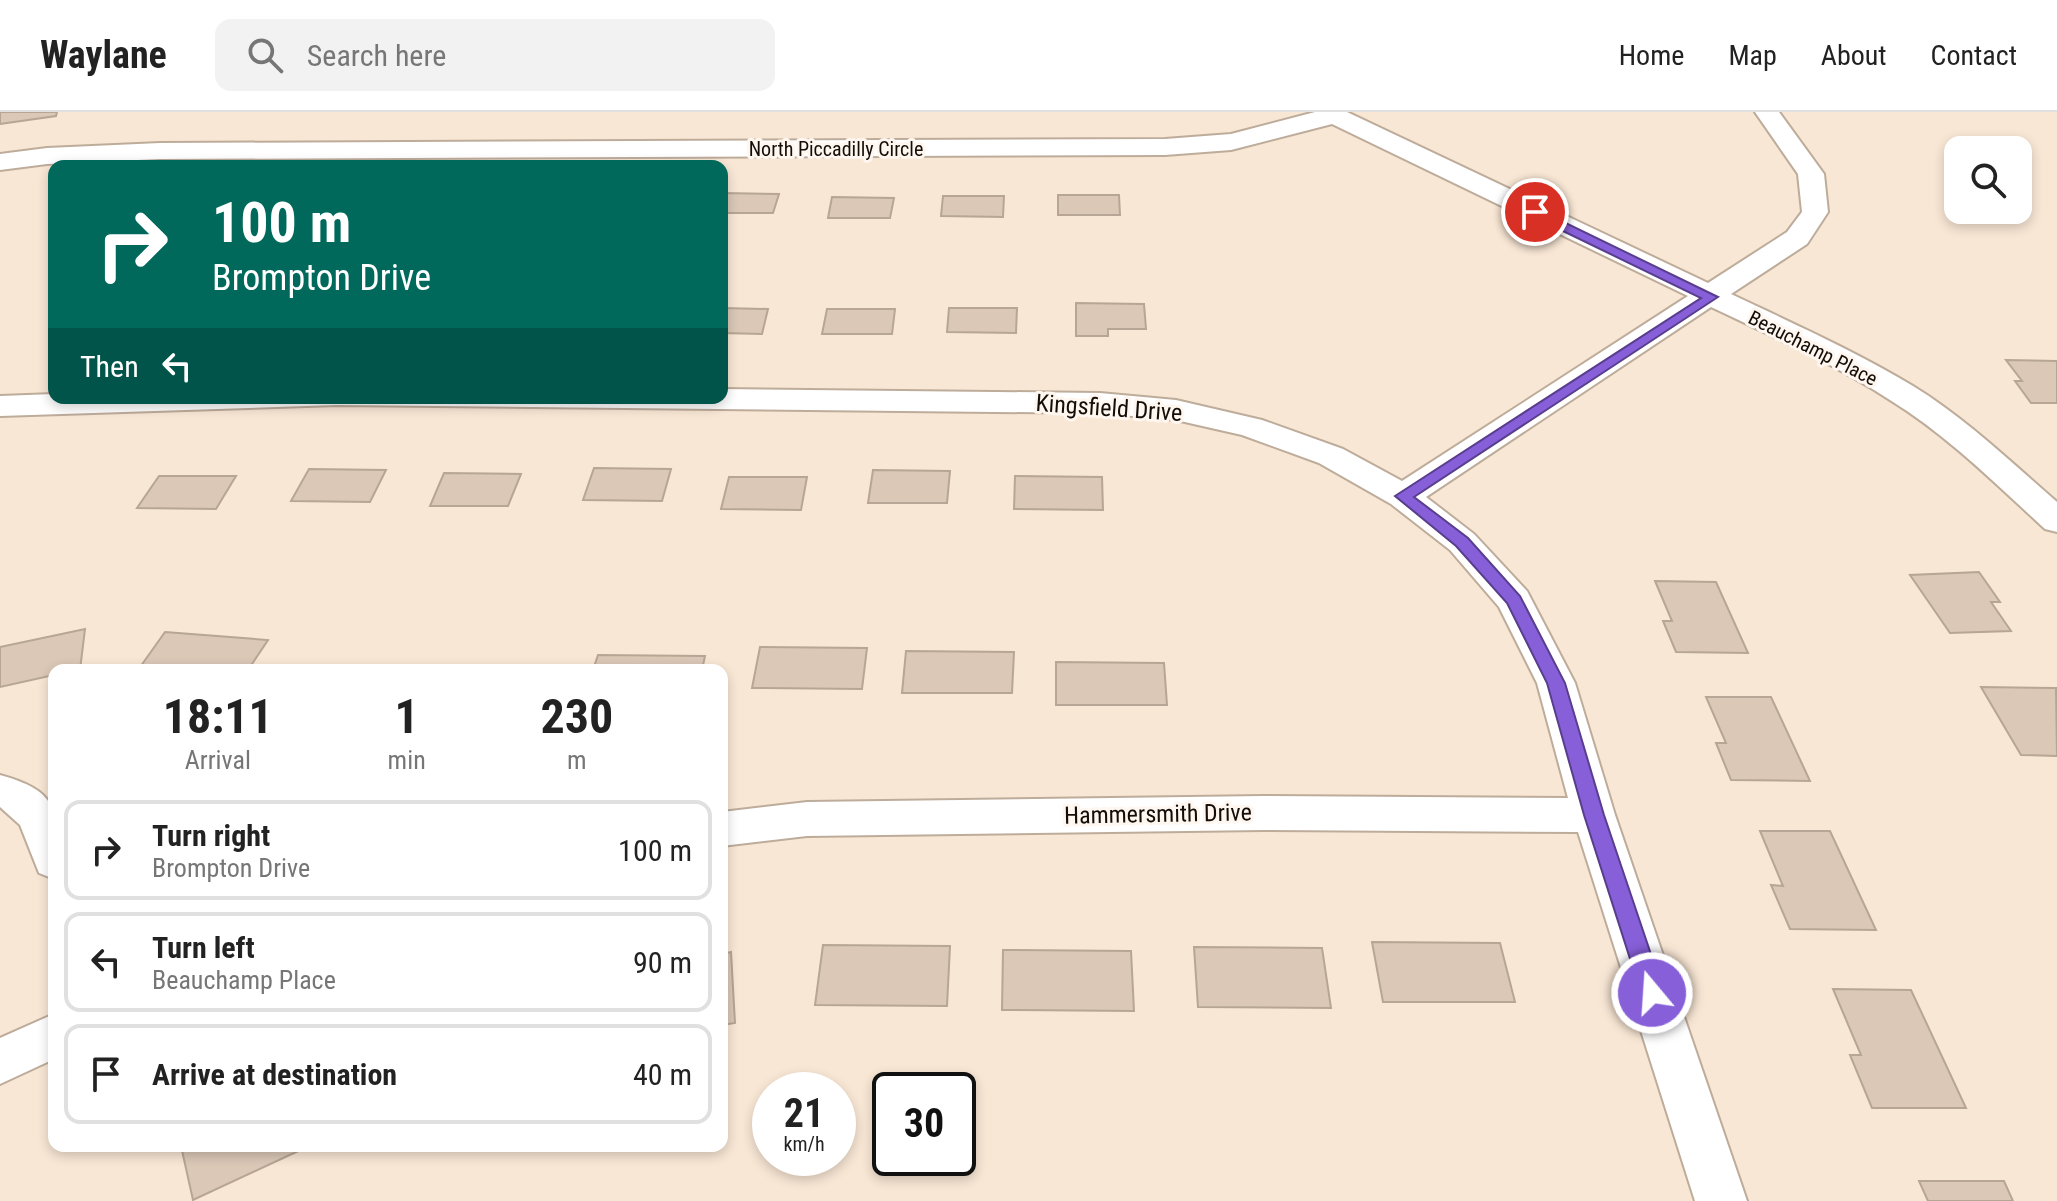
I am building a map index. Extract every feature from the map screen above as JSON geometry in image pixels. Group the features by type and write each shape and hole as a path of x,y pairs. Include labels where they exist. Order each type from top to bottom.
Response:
{"street":[{"path":"1403,496 1797,238 1815,212 1811,174 1767,112"},
{"name":"Beauchamp Place","path":"1330,114 1818,347 1903,394 1987,458 2057,521"},
{"name":"North Piccadilly Circle","path":"0,162 47,156 189,150 1165,147 1231,142 1330,114"},
{"name":"Kingsfield Drive","path":"728,399 1100,403 1176,410 1251,427 1331,456 1403,496 1462,542 1514,600 1556,683 1594,815 1721,1201"},
{"path":"0,406 48,404"},
{"path":"0,791 19,795 33,807 48,846"},
{"name":"Hammersmith Drive","path":"728,828 807,819 1263,813 1594,815"},
{"path":"0,1062 48,1038"}],"building":[{"path":"0,112 57,112 56,116 0,124"},
{"path":"728,193 779,194 773,213 728,213"},
{"path":"1058,195 1119,195 1120,215 1058,215"},
{"path":"943,196 1004,196 1003,217 941,216"},
{"path":"832,197 894,198 890,218 828,218"},
{"path":"1076,303 1144,304 1146,329 1108,329 1108,336 1076,336"},
{"path":"728,308 768,309 762,334 728,333"},
{"path":"949,308 1017,308 1016,333 947,332"},
{"path":"827,309 895,309 892,334 822,334"},
{"path":"2006,360 2057,361 2057,403 2031,403 2015,381 2022,381"},
{"path":"594,468 671,469 662,501 583,500"},
{"path":"309,469 386,470 370,502 291,501"},
{"path":"873,470 950,471 947,503 868,503"},
{"path":"444,473 521,474 508,506 430,506"},
{"path":"159,476 236,476 216,509 137,508"},
{"path":"1015,476 1102,477 1103,510 1014,509"},
{"path":"729,477 807,477 801,510 721,509"},
{"path":"1979,572 2000,602 1991,602 2011,631 1950,633 1910,575"},
{"path":"1655,581 1716,582 1748,653 1676,652 1663,621 1672,621"},
{"path":"85,629 81,664 48,664 48,676 0,687 0,647"},
{"path":"165,632 268,640 252,664 142,664"},
{"path":"760,647 867,648 862,689 752,688"},
{"path":"906,651 1014,652 1012,693 902,693"},
{"path":"598,655 705,656 703,664 595,664"},
{"path":"1056,662 1164,663 1167,705 1056,705"},
{"path":"1981,687 2056,688 2057,756 2021,755"},
{"path":"1706,697 1771,697 1810,781 1731,780 1716,743 1726,743"},
{"path":"1760,831 1830,831 1876,930 1790,929 1771,885 1783,886"},
{"path":"1372,942 1500,943 1515,1002 1383,1002"},
{"path":"823,945 950,946 947,1006 815,1005"},
{"path":"1194,947 1322,948 1331,1008 1198,1007"},
{"path":"1003,950 1131,951 1134,1011 1002,1010"},
{"path":"731,952 735,1023 728,1024 728,953"},
{"path":"1833,989 1911,990 1966,1108 1872,1108 1850,1055 1861,1055"},
{"path":"182,1152 296,1152 193,1200"},
{"path":"1919,1181 2004,1181 2013,1201 1928,1201"}],"route":[{"path":"1535,212 1711,297 1403,496 1462,542 1514,600 1556,683 1594,815 1652,993"}]}
